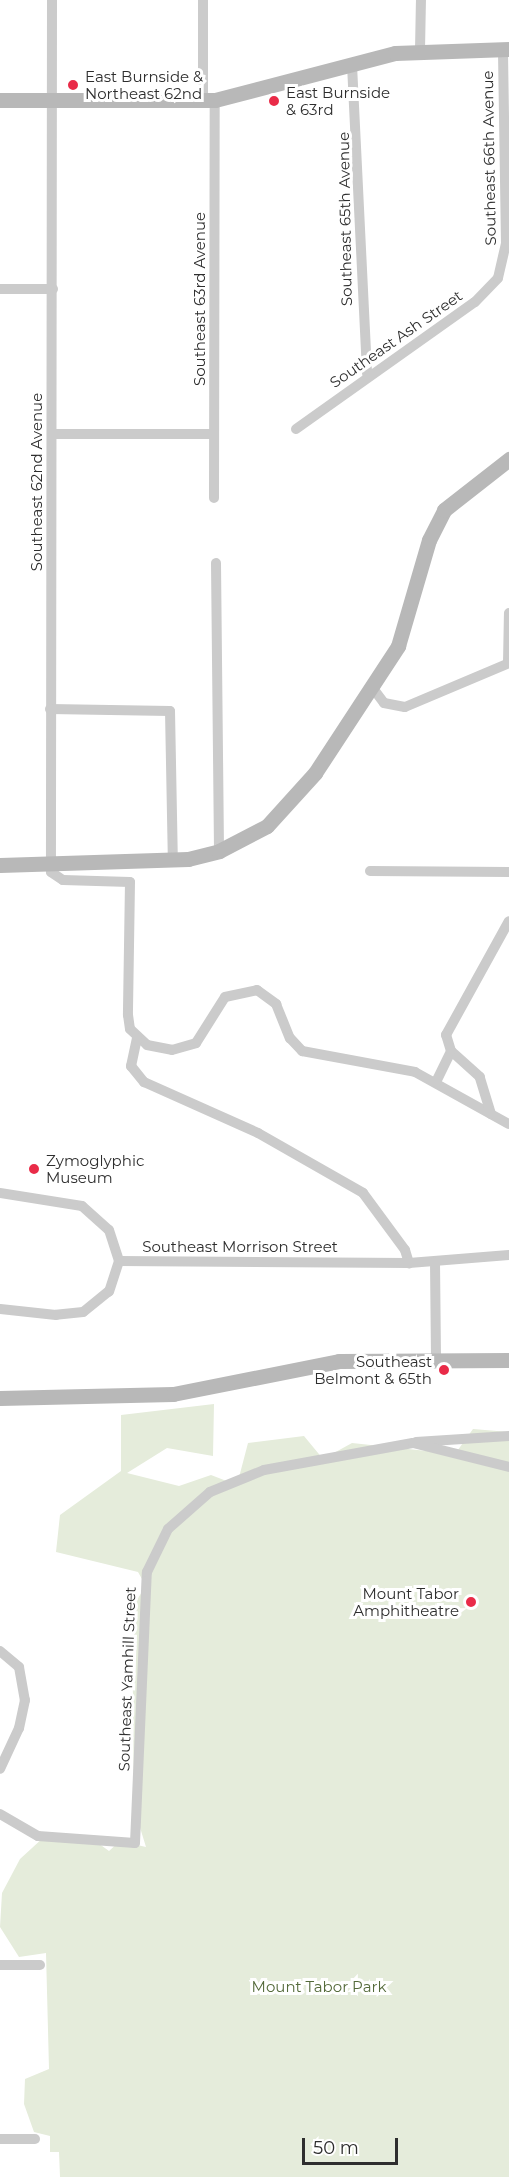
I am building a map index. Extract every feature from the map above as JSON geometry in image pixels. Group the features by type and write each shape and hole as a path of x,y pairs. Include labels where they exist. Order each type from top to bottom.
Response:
{"street":[{"name":"Southeast 62nd Avenue","path":"48,864 53,290 52,0"},
{"name":"Southeast 63rd Avenue","path":"203,0 209,100 214,498"},
{"path":"420,50 421,0"},
{"path":"0,100 209,100 352,64 420,50 506,49"},
{"name":"Southeast 66th Avenue","path":"504,267 506,49"},
{"name":"Southeast 65th Avenue","path":"352,64 367,374"},
{"name":"Southeast Ash Street","path":"296,429 367,374 485,294 504,267"},
{"path":"0,289 53,290"},
{"path":"52,434 214,434"},
{"path":"0,865 173,861 219,851 267,826 294,800 372,687 405,629 429,540 444,510 509,459"},
{"path":"216,563 219,851"},
{"path":"372,687 384,703 405,707 508,663 509,613"},
{"path":"50,709 170,711 173,861"},
{"path":"48,864 55,878 63,880 130,882 129,1015 136,1038 131,1066 144,1082 258,1133 363,1193 405,1250 409,1263"},
{"path":"370,871 509,872"},
{"path":"436,1082 450,1051 448,1024 509,921"},
{"path":"136,1038 158,1048 186,1048 203,1037 225,997 257,990 276,1004 290,1038 302,1051 415,1072 436,1082 470,1107 491,1114 509,1124"},
{"path":"450,1051 480,1077 491,1114"},
{"path":"0,1193 82,1206 109,1230 119,1261 109,1291 83,1312 56,1315 0,1309"},
{"name":"Southeast Morrison Street","path":"119,1261 409,1263 509,1255"},
{"path":"435,1262 436,1360"},
{"path":"0,1398 164,1395 314,1364 509,1360"},
{"path":"413,1443 509,1436"},
{"name":"Southeast Yamhill Street","path":"0,1814 38,1836 135,1843 143,1595 150,1562 163,1536 200,1499 237,1479 413,1443 509,1467"},
{"path":"0,1651 19,1667 25,1700 20,1728 0,1769"},
{"path":"0,1965 40,1965"},
{"path":"0,2139 35,2139"}],"green space":[{"name":"Mount Tabor Park","path":"214,1404 213,1456 167,1448 127,1473 179,1486 211,1475 237,1485 248,1443 304,1436 323,1459 352,1443 455,1454 473,1429 509,1432 509,2177 60,2177 59,2152 50,2152 50,2136 34,2132 24,2104 25,2079 49,2069 46,1953 19,1957 0,1927 2,1893 20,1859 44,1837 91,1838 109,1851 120,1841 146,1847 134,1808 132,1607 146,1586 138,1572 56,1552 60,1515 121,1471 121,1415"}],"place":[{"name":"East Burnside & Northeast 62nd","path":"73,85"},
{"name":"East Burnside & 63rd","path":"274,101"},
{"name":"Zymoglyphic Museum","path":"34,1169"},
{"name":"Southeast Belmont & 65th","path":"444,1370"},
{"name":"Mount Tabor Amphitheatre","path":"471,1602"}]}
